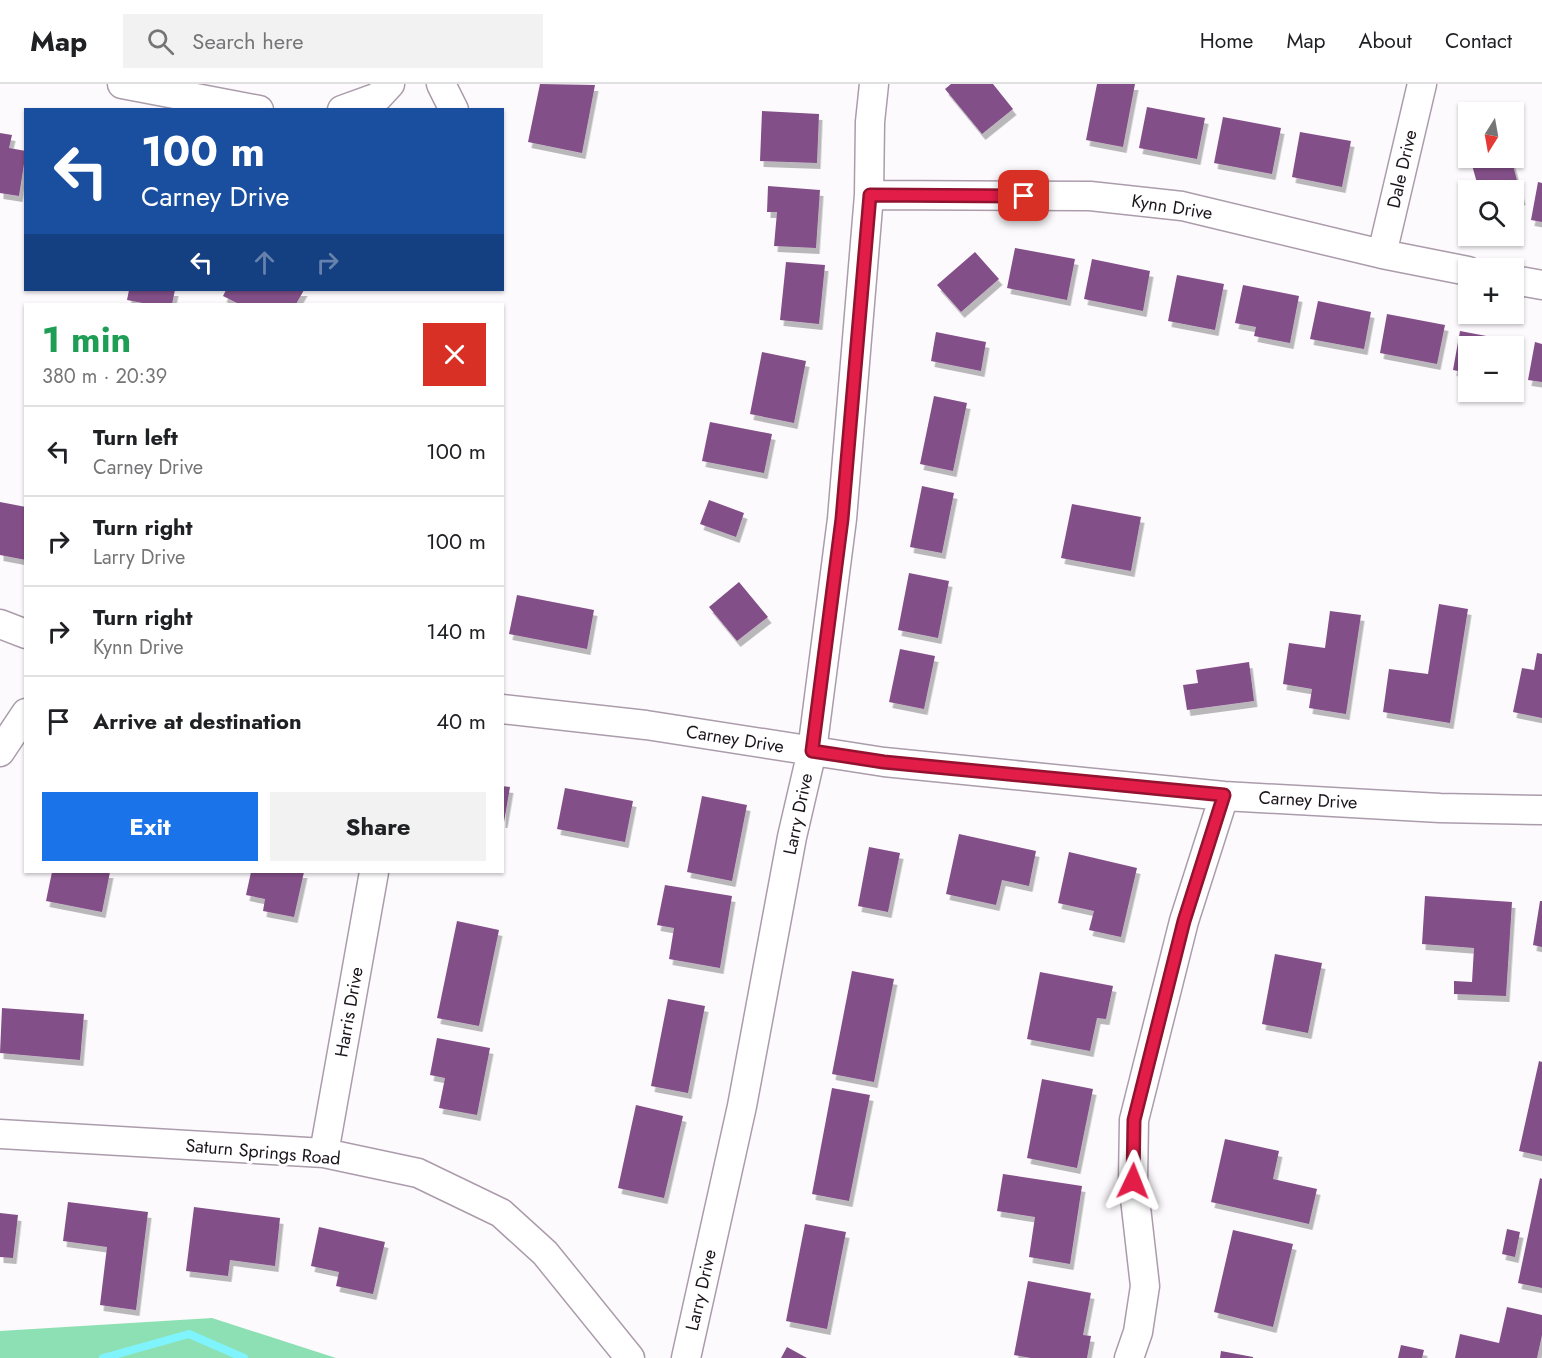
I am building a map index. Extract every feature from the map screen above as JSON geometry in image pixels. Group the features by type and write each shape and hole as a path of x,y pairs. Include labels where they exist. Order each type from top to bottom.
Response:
{"street":[{"path":"122,84 248,108"},
{"path":"347,108 378,96 390,84"},
{"path":"441,84 453,108"},
{"name":"Larry Drive","path":"686,1358 742,1106 792,837 812,751 842,519 870,195 870,122 874,84"},
{"name":"Dale Drive","path":"1382,254 1422,84"},
{"name":"Kynn Drive","path":"870,195 1090,196 1182,206 1382,254 1458,269"},
{"path":"1524,282 1542,285"},
{"path":"0,624 24,633"},
{"name":"Carney Drive","path":"504,709 646,725 884,762 1224,795 1440,808 1542,810"},
{"path":"0,752 24,716"},
{"path":"1129,1358 1138,1332 1145,1286 1133,1181 1134,1120 1184,921 1224,795"},
{"name":"Harris Drive","path":"324,1153 374,873"},
{"name":"Saturn Springs Road","path":"0,1134 324,1153 418,1173 501,1213 545,1253 630,1358"}],"green space":[{"path":"212,1318 336,1358 0,1358 0,1331"}],"building":[{"path":"540,84 595,85 582,153 528,142"},
{"path":"951,84 993,84 1013,109 982,134 945,89"},
{"path":"1097,84 1135,84 1123,147 1086,140"},
{"path":"1147,107 1205,118 1197,159 1139,148"},
{"path":"762,111 819,114 817,163 760,161"},
{"path":"1223,117 1281,128 1272,174 1214,163"},
{"path":"1300,132 1351,141 1342,187 1292,177"},
{"path":"0,133 12,135 9,148 24,151 24,164 19,196 0,193"},
{"path":"1473,168 1514,168 1517,180 1476,180"},
{"path":"1538,182 1542,183 1542,222 1531,220"},
{"path":"768,186 820,190 816,248 774,246 777,212 767,212"},
{"path":"1015,248 1075,259 1067,300 1007,288"},
{"path":"975,252 999,279 961,312 937,285"},
{"path":"1092,259 1150,271 1143,311 1084,299"},
{"path":"786,262 825,265 819,324 780,320"},
{"path":"1177,275 1224,284 1215,330 1168,321"},
{"path":"1243,285 1299,296 1290,343 1254,336 1256,327 1235,323"},
{"path":"129,291 175,291 172,303 143,303 127,300"},
{"path":"226,291 303,291 297,303 237,303 223,296"},
{"path":"1318,301 1371,312 1364,349 1310,339"},
{"path":"1387,314 1445,325 1437,364 1380,353"},
{"path":"1460,331 1486,336 1459,336"},
{"path":"936,332 986,342 981,371 931,361"},
{"path":"1458,342 1458,371 1453,370"},
{"path":"1535,342 1542,344 1542,382 1528,380"},
{"path":"762,352 806,361 794,423 750,414"},
{"path":"934,396 967,403 953,471 920,464"},
{"path":"710,422 772,434 764,473 702,461"},
{"path":"922,486 954,493 942,553 910,547"},
{"path":"709,500 744,513 736,537 700,524"},
{"path":"0,502 24,507 24,560 0,555"},
{"path":"1072,504 1141,517 1131,571 1061,558"},
{"path":"909,573 949,581 938,638 898,630"},
{"path":"739,582 768,617 737,641 709,607"},
{"path":"517,595 594,610 587,649 509,634"},
{"path":"1439,604 1468,609 1450,723 1383,712 1389,669 1428,674"},
{"path":"1330,611 1361,615 1346,714 1309,708 1312,689 1283,684 1289,643 1325,648"},
{"path":"900,649 935,656 924,709 889,702"},
{"path":"1537,653 1542,654 1542,718 1513,712 1522,668 1534,670"},
{"path":"1249,662 1254,701 1187,710 1183,685 1198,683 1196,670"},
{"path":"504,786 510,787 504,822"},
{"path":"565,788 633,801 625,842 557,829"},
{"path":"702,796 747,805 732,881 687,872"},
{"path":"959,834 1036,851 1029,886 1002,880 996,905 946,894"},
{"path":"869,847 900,853 888,912 858,906"},
{"path":"1069,852 1137,868 1121,937 1089,930 1094,911 1058,903"},
{"path":"52,873 110,873 102,912 46,901"},
{"path":"251,873 304,873 294,917 263,911 265,899 246,895"},
{"path":"665,885 732,896 720,968 669,959 674,928 657,925"},
{"path":"1425,896 1512,902 1506,996 1454,994 1454,981 1472,982 1474,948 1422,944"},
{"path":"1540,901 1542,901 1542,947 1533,945"},
{"path":"457,921 499,930 479,1026 437,1018"},
{"path":"1275,954 1322,963 1308,1033 1262,1024"},
{"path":"852,971 894,979 874,1082 832,1074"},
{"path":"1040,972 1113,986 1106,1019 1097,1018 1090,1051 1027,1039"},
{"path":"668,999 705,1006 688,1093 651,1086"},
{"path":"2,1008 84,1014 80,1060 0,1053"},
{"path":"437,1038 490,1048 477,1115 439,1108 445,1078 430,1075"},
{"path":"1539,1061 1542,1062 1542,1156 1519,1151"},
{"path":"1042,1079 1093,1089 1077,1168 1027,1158"},
{"path":"832,1088 870,1095 849,1201 812,1194"},
{"path":"636,1105 683,1116 664,1198 618,1188"},
{"path":"1225,1139 1279,1151 1273,1179 1317,1189 1309,1224 1211,1202"},
{"path":"1003,1174 1082,1186 1070,1264 1029,1257 1035,1217 997,1211"},
{"path":"1540,1178 1542,1179 1542,1288 1518,1283"},
{"path":"68,1202 148,1212 136,1310 100,1305 107,1247 63,1241"},
{"path":"194,1207 280,1218 275,1266 230,1260 228,1276 186,1271"},
{"path":"0,1213 18,1215 13,1258 0,1257"},
{"path":"805,1224 846,1232 827,1329 786,1321"},
{"path":"319,1227 385,1242 373,1294 336,1286 339,1272 311,1266"},
{"path":"1507,1229 1520,1232 1515,1257 1502,1254"},
{"path":"1233,1230 1293,1244 1273,1327 1214,1312"},
{"path":"1028,1281 1091,1293 1083,1335 1091,1336 1087,1358 1031,1358 1014,1355"},
{"path":"1507,1307 1542,1315 1542,1335 1537,1358 1455,1358 1460,1334 1499,1343"},
{"path":"1401,1345 1424,1350 1422,1358 1398,1358"},
{"path":"787,1347 807,1358 781,1358"},
{"path":"1221,1351 1253,1357 1253,1358 1220,1358"}],"waterway":[{"path":"103,1358 189,1334 244,1358"}],"route":[{"path":"1024,196 870,195 842,519 812,751 884,762 1224,795 1184,921 1134,1120 1133,1181"}]}
